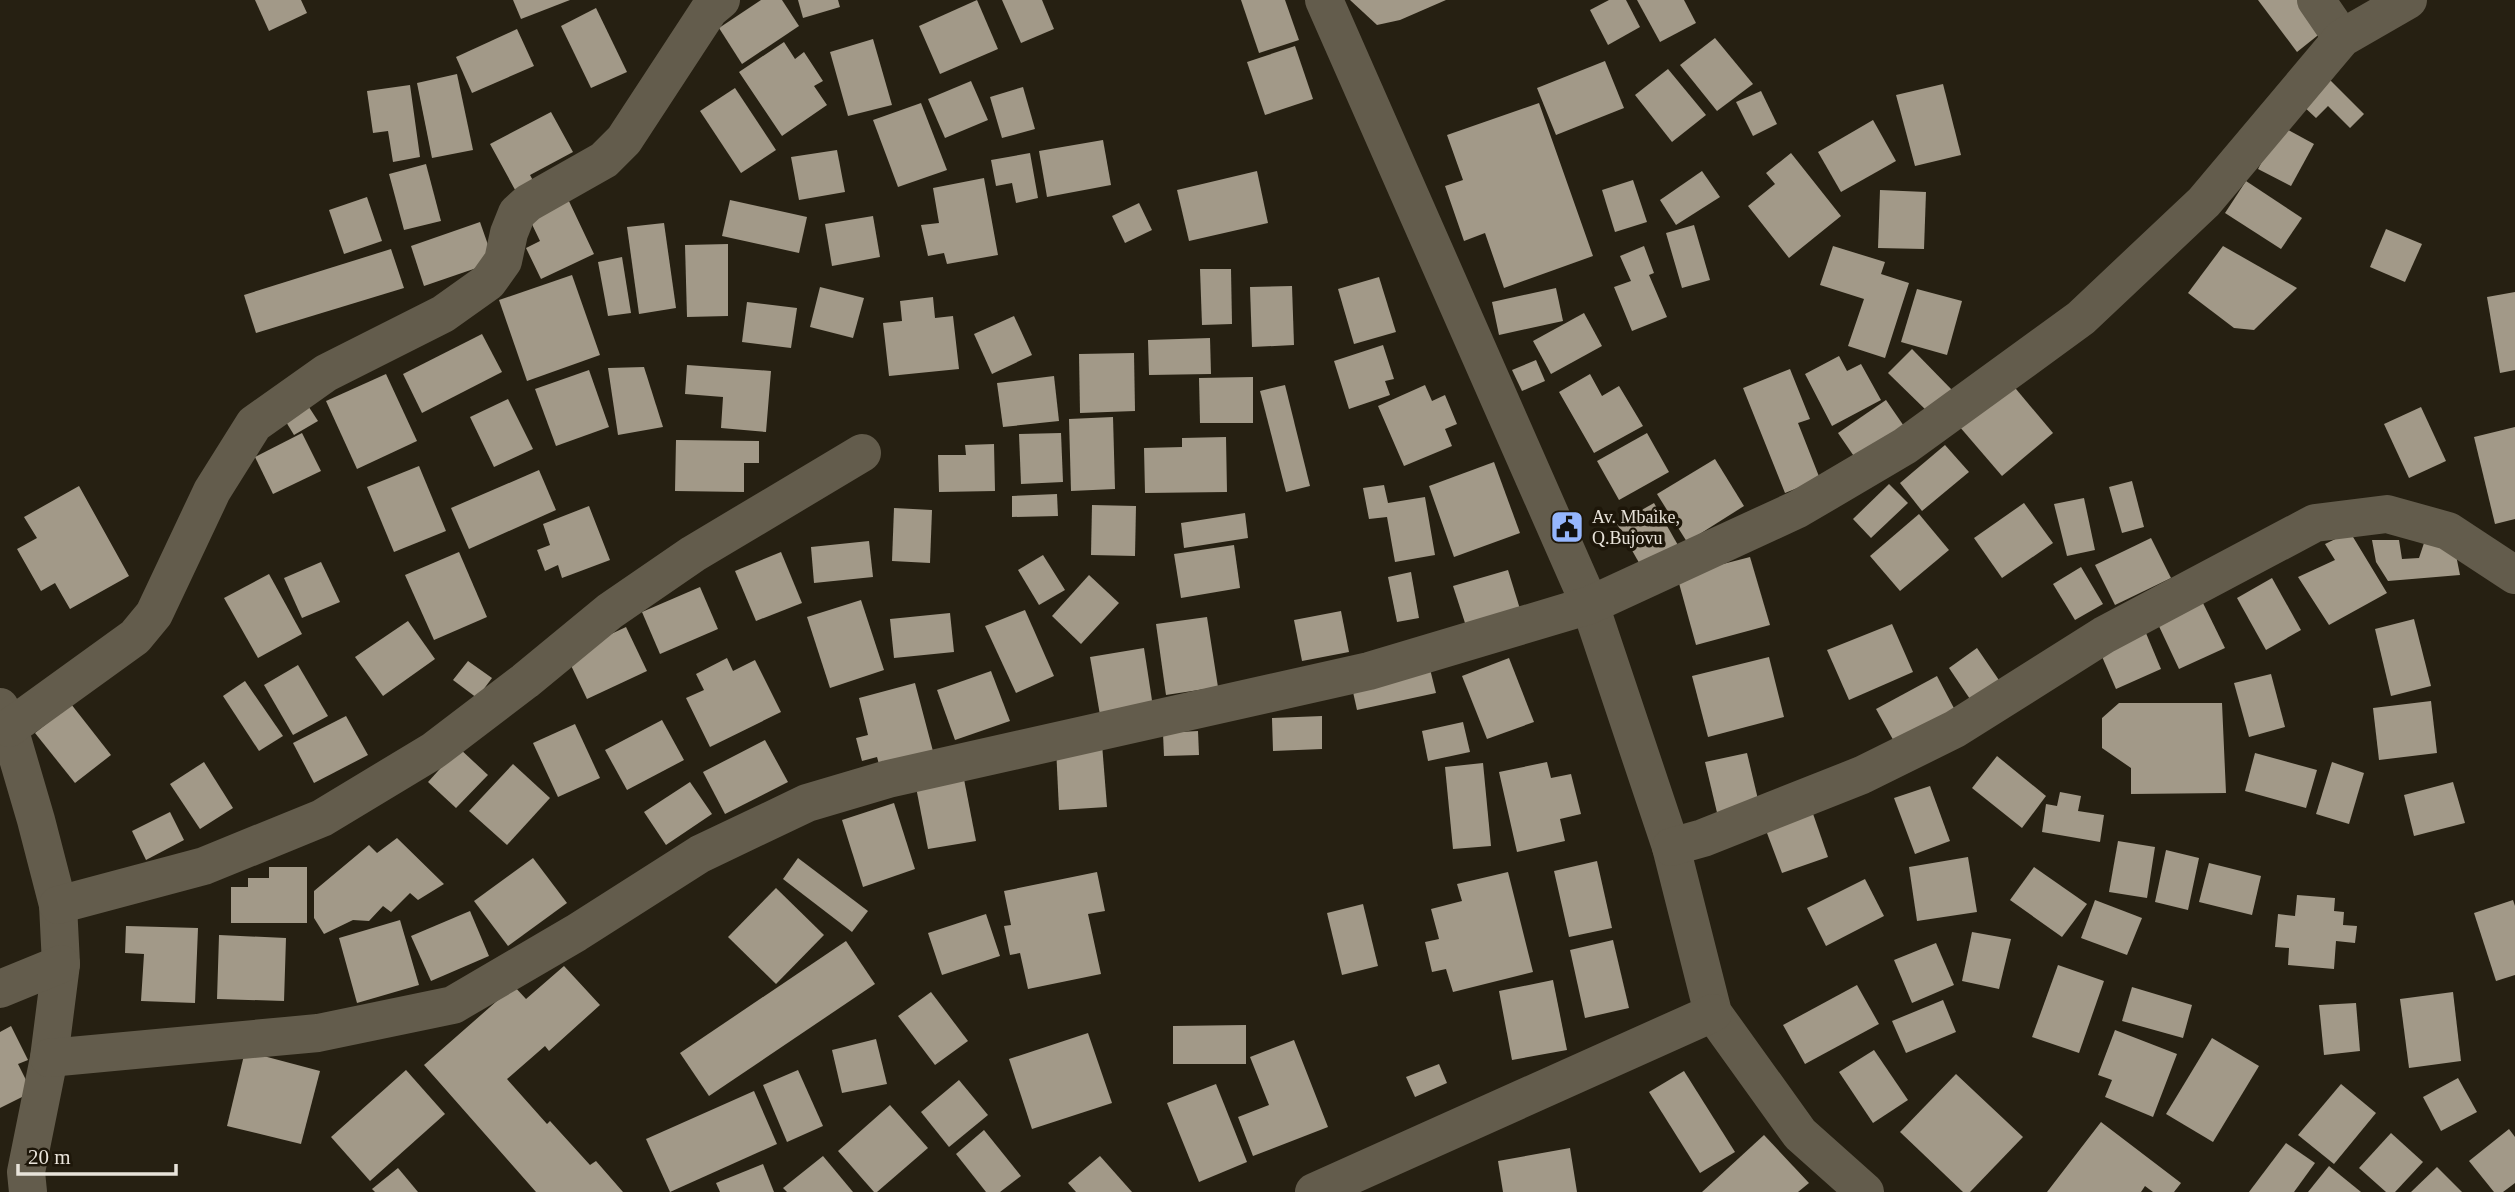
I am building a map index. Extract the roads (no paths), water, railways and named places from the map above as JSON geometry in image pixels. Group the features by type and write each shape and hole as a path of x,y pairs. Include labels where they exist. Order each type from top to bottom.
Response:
{"street":[{"path":"28,1192 26,1172 49,1058 61,964 58,905 4,717 135,637 154,614 212,491 254,424 326,373 443,314 488,282 503,261 517,213 528,203 604,160 624,140 709,10 721,0"},
{"path":"1324,0 1590,605 1671,848 1713,1013 1800,1134 1865,1192"},
{"path":"2316,0 2342,38"},
{"path":"49,1058 318,1033 453,1004 576,933 700,853 807,803 888,779 1369,671 1590,605 1798,509 1905,446 2081,318 2204,202 2342,38 2408,0"},
{"path":"58,905 204,866 322,818 433,751 525,681 610,611 693,554 862,453"},
{"path":"1671,848 1862,775 1955,729 2104,635 2315,523 2387,514 2448,531 2515,575"},
{"path":"0,989 61,964"},
{"path":"1314,1192 1713,1013"}],"place":[{"name":"Av. Mbaike, Q.Bujovu","path":"1567,527"}]}
